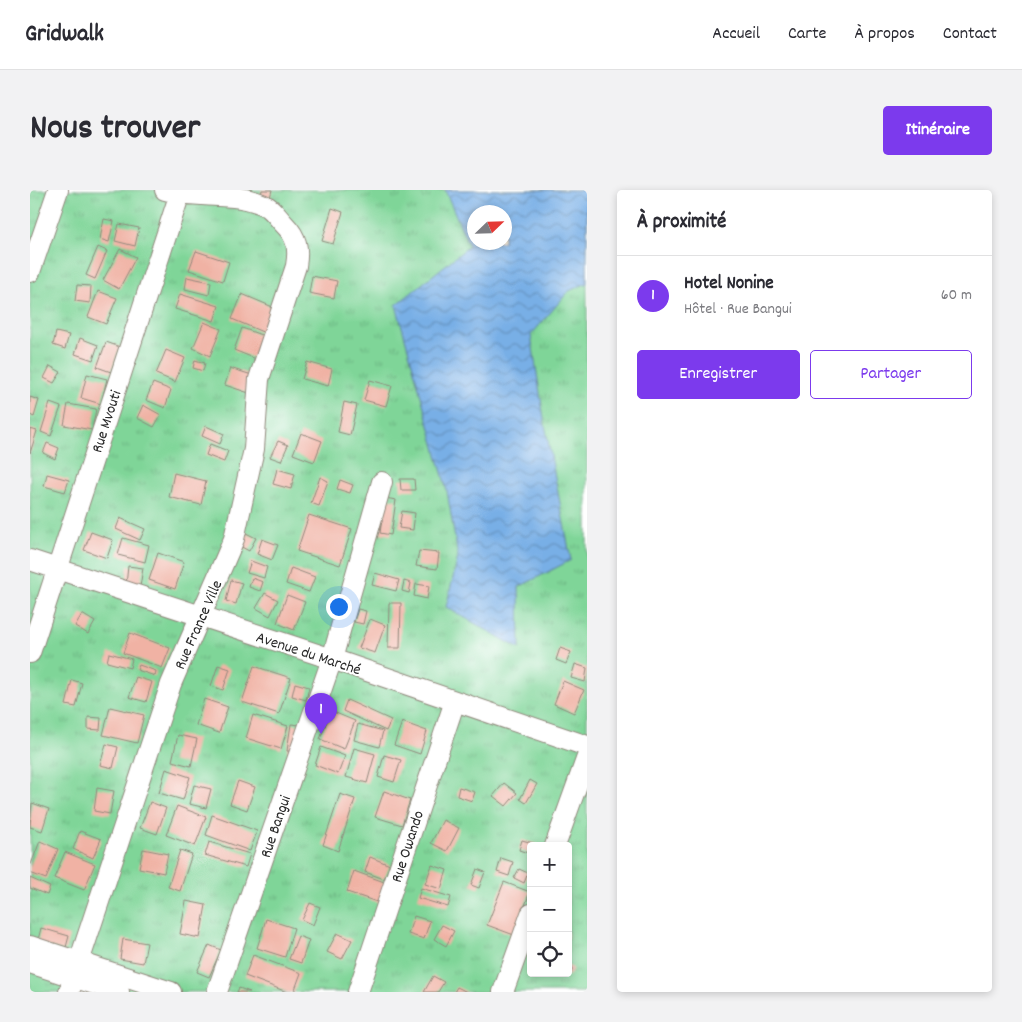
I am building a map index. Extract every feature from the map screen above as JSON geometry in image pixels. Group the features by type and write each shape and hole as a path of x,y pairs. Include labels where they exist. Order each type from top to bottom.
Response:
{"street":[{"path":"30,272 58,190"},
{"name":"Rue France Ville","path":"74,976 171,684 234,539 254,449 259,379 296,266 298,251 295,237 269,208 246,200 175,191"},
{"name":"Rue Mvouti","path":"30,653 175,191"},
{"name":"Rue Bangui","path":"217,992 332,659 382,482"},
{"name":"Avenue du Marché","path":"30,560 332,659 587,746"},
{"name":"Rue Owando","path":"358,992 455,701"},
{"path":"556,842 587,757"},
{"path":"503,992 527,925"},
{"path":"30,946 74,976 171,992"},
{"path":"30,963 119,992"}],"green space":[{"path":"30,190 587,190 587,992 30,992"}],"water":[{"path":"445,190 587,190 587,283 569,291 531,335 545,425 571,560 519,587 520,649 446,607 458,557 447,491 396,305 467,248 467,250 512,250 512,205 467,205 467,241"}],"building":[{"path":"262,190 272,190 268,205 259,203"},
{"path":"332,208 343,212 333,244 322,241"},
{"path":"104,219 114,221 109,242 100,239"},
{"path":"119,224 139,228 135,246 115,241"},
{"path":"98,247 107,251 95,279 86,275"},
{"path":"120,249 136,257 119,289 103,280"},
{"path":"196,251 229,262 223,281 189,270"},
{"path":"312,276 337,281 334,298 309,293"},
{"path":"187,277 211,282 209,295 185,289"},
{"path":"77,285 91,286 90,303 75,301"},
{"path":"98,291 117,298 106,324 88,317"},
{"path":"180,294 219,306 214,321 175,309"},
{"path":"242,294 275,308 265,333 232,319"},
{"path":"204,322 221,329 210,356 193,348"},
{"path":"242,328 264,336 256,359 234,350"},
{"path":"56,332 69,335 65,349 53,345"},
{"path":"80,338 98,345 93,360 75,354"},
{"path":"106,342 120,347 111,372 97,367"},
{"path":"166,350 185,358 175,382 156,374"},
{"path":"195,360 205,363 203,371 193,368"},
{"path":"307,362 332,369 328,386 302,379"},
{"path":"50,366 61,372 54,383 44,378"},
{"path":"230,368 255,376 249,393 225,385"},
{"path":"87,374 107,379 101,404 81,398"},
{"path":"370,380 392,386 386,406 364,400"},
{"path":"153,383 171,390 165,408 146,400"},
{"path":"30,397 39,400 34,417 30,415"},
{"path":"344,402 357,405 350,435 338,432"},
{"path":"50,403 61,407 51,436 41,432"},
{"path":"68,404 96,409 92,430 64,425"},
{"path":"143,405 161,415 154,427 137,418"},
{"path":"206,426 224,434 220,444 202,436"},
{"path":"30,429 37,431 30,453"},
{"path":"301,433 322,441 314,462 293,454"},
{"path":"278,441 288,445 281,461 270,457"},
{"path":"47,443 59,448 55,459 43,453"},
{"path":"210,444 228,451 224,462 206,455"},
{"path":"277,469 295,474 291,489 273,484"},
{"path":"174,473 206,481 201,505 169,497"},
{"path":"47,474 69,480 65,492 44,486"},
{"path":"320,477 328,481 319,506 311,503"},
{"path":"400,479 414,479 415,490 401,490"},
{"path":"340,480 353,485 350,493 337,489"},
{"path":"385,498 396,500 391,535 380,533"},
{"path":"402,511 415,513 413,530 399,528"},
{"path":"309,515 352,529 340,565 297,551"},
{"path":"120,518 145,529 140,540 116,529"},
{"path":"91,532 113,540 107,558 84,550"},
{"path":"244,532 256,538 249,551 238,545"},
{"path":"123,538 149,545 145,562 118,555"},
{"path":"262,539 278,545 272,560 257,554"},
{"path":"419,551 439,553 437,569 416,566"},
{"path":"158,553 184,562 175,589 149,580"},
{"path":"251,561 267,567 264,578 247,573"},
{"path":"128,566 143,568 140,587 126,585"},
{"path":"291,568 315,577 309,592 286,584"},
{"path":"375,573 399,580 396,591 372,585"},
{"path":"252,578 263,582 260,591 249,587"},
{"path":"231,580 242,583 236,604 226,601"},
{"path":"404,581 411,583 409,593 402,591"},
{"path":"416,584 429,586 427,599 414,596"},
{"path":"265,593 278,600 270,616 256,608"},
{"path":"287,595 305,602 294,630 277,623"},
{"path":"389,603 401,603 400,648 388,648"},
{"path":"358,609 366,611 363,624 354,622"},
{"path":"82,614 95,622 88,634 75,626"},
{"path":"370,619 385,625 375,653 359,648"},
{"path":"130,633 170,648 162,668 123,653"},
{"path":"560,648 571,652 566,664 556,660"},
{"path":"109,653 132,659 130,668 107,662"},
{"path":"575,664 587,668 585,682 571,678"},
{"path":"139,665 156,671 155,676 137,670"},
{"path":"218,665 230,669 223,690 211,686"},
{"path":"254,666 291,678 279,714 242,702"},
{"path":"136,677 152,682 146,702 129,697"},
{"path":"72,680 82,683 76,707 66,705"},
{"path":"563,681 584,690 574,713 554,704"},
{"path":"295,683 309,687 306,700 292,696"},
{"path":"204,699 228,707 219,733 196,725"},
{"path":"347,700 391,720 386,731 343,711"},
{"path":"110,707 144,715 137,743 103,735"},
{"path":"331,711 355,721 344,749 320,739"},
{"path":"253,715 288,726 281,749 246,738"},
{"path":"88,717 101,718 100,730 88,729"},
{"path":"402,722 427,731 420,754 394,745"},
{"path":"291,724 300,725 297,752 287,751"},
{"path":"358,724 383,731 379,747 354,740"},
{"path":"178,735 197,739 191,766 172,761"},
{"path":"106,744 118,747 113,768 100,765"},
{"path":"321,747 345,756 338,774 315,765"},
{"path":"354,748 375,754 367,783 346,777"},
{"path":"384,755 401,760 394,782 378,777"},
{"path":"166,769 190,777 183,800 159,793"},
{"path":"530,780 537,784 526,803 520,799"},
{"path":"238,781 255,787 247,810 230,804"},
{"path":"504,783 517,793 506,806 493,796"},
{"path":"194,785 211,789 206,808 189,804"},
{"path":"459,787 475,792 472,801 457,796"},
{"path":"97,788 114,791 110,814 94,811"},
{"path":"384,791 410,800 402,825 375,817"},
{"path":"340,794 355,799 338,851 323,845"},
{"path":"150,802 166,808 157,834 140,828"},
{"path":"32,803 49,809 42,831 30,827"},
{"path":"177,806 206,817 195,846 166,835"},
{"path":"212,815 257,831 250,851 206,835"},
{"path":"443,820 459,828 447,851 431,843"},
{"path":"80,831 101,839 93,858 73,849"},
{"path":"522,840 529,842 527,842 527,853 519,850"},
{"path":"40,841 58,849 46,879 30,873 30,867"},
{"path":"209,842 250,854 246,867 205,855"},
{"path":"143,849 168,854 164,873 139,868"},
{"path":"180,850 192,854 180,891 168,887"},
{"path":"65,852 95,864 84,890 54,878"},
{"path":"370,857 390,865 384,879 365,872"},
{"path":"501,858 513,862 509,876 497,872"},
{"path":"432,865 447,870 441,889 425,884"},
{"path":"477,869 485,872 479,888 471,885"},
{"path":"519,869 527,873 524,883 514,878"},
{"path":"354,871 387,883 380,903 347,892"},
{"path":"30,878 50,887 47,895 30,888"},
{"path":"504,882 527,891 527,900 514,935 487,925"},
{"path":"421,888 451,897 448,907 418,898"},
{"path":"186,901 206,905 200,938 180,934"},
{"path":"310,903 320,907 313,925 302,920"},
{"path":"414,916 430,921 424,939 408,934"},
{"path":"266,919 294,928 285,957 257,948"},
{"path":"442,925 454,931 446,946 434,939"},
{"path":"41,928 69,936 65,951 37,944"},
{"path":"337,933 352,940 342,959 327,952"},
{"path":"298,936 309,940 301,963 289,959"},
{"path":"123,939 147,943 143,963 120,959"},
{"path":"209,945 221,950 209,977 197,972"},
{"path":"253,955 301,973 294,992 287,992 245,976"},
{"path":"433,976 444,982 438,992 424,992"},
{"path":"457,987 467,992 454,992"},
{"path":"239,988 250,992 237,992"}],"place":[{"name":"Hotel Nonine","path":"321,734"}]}
